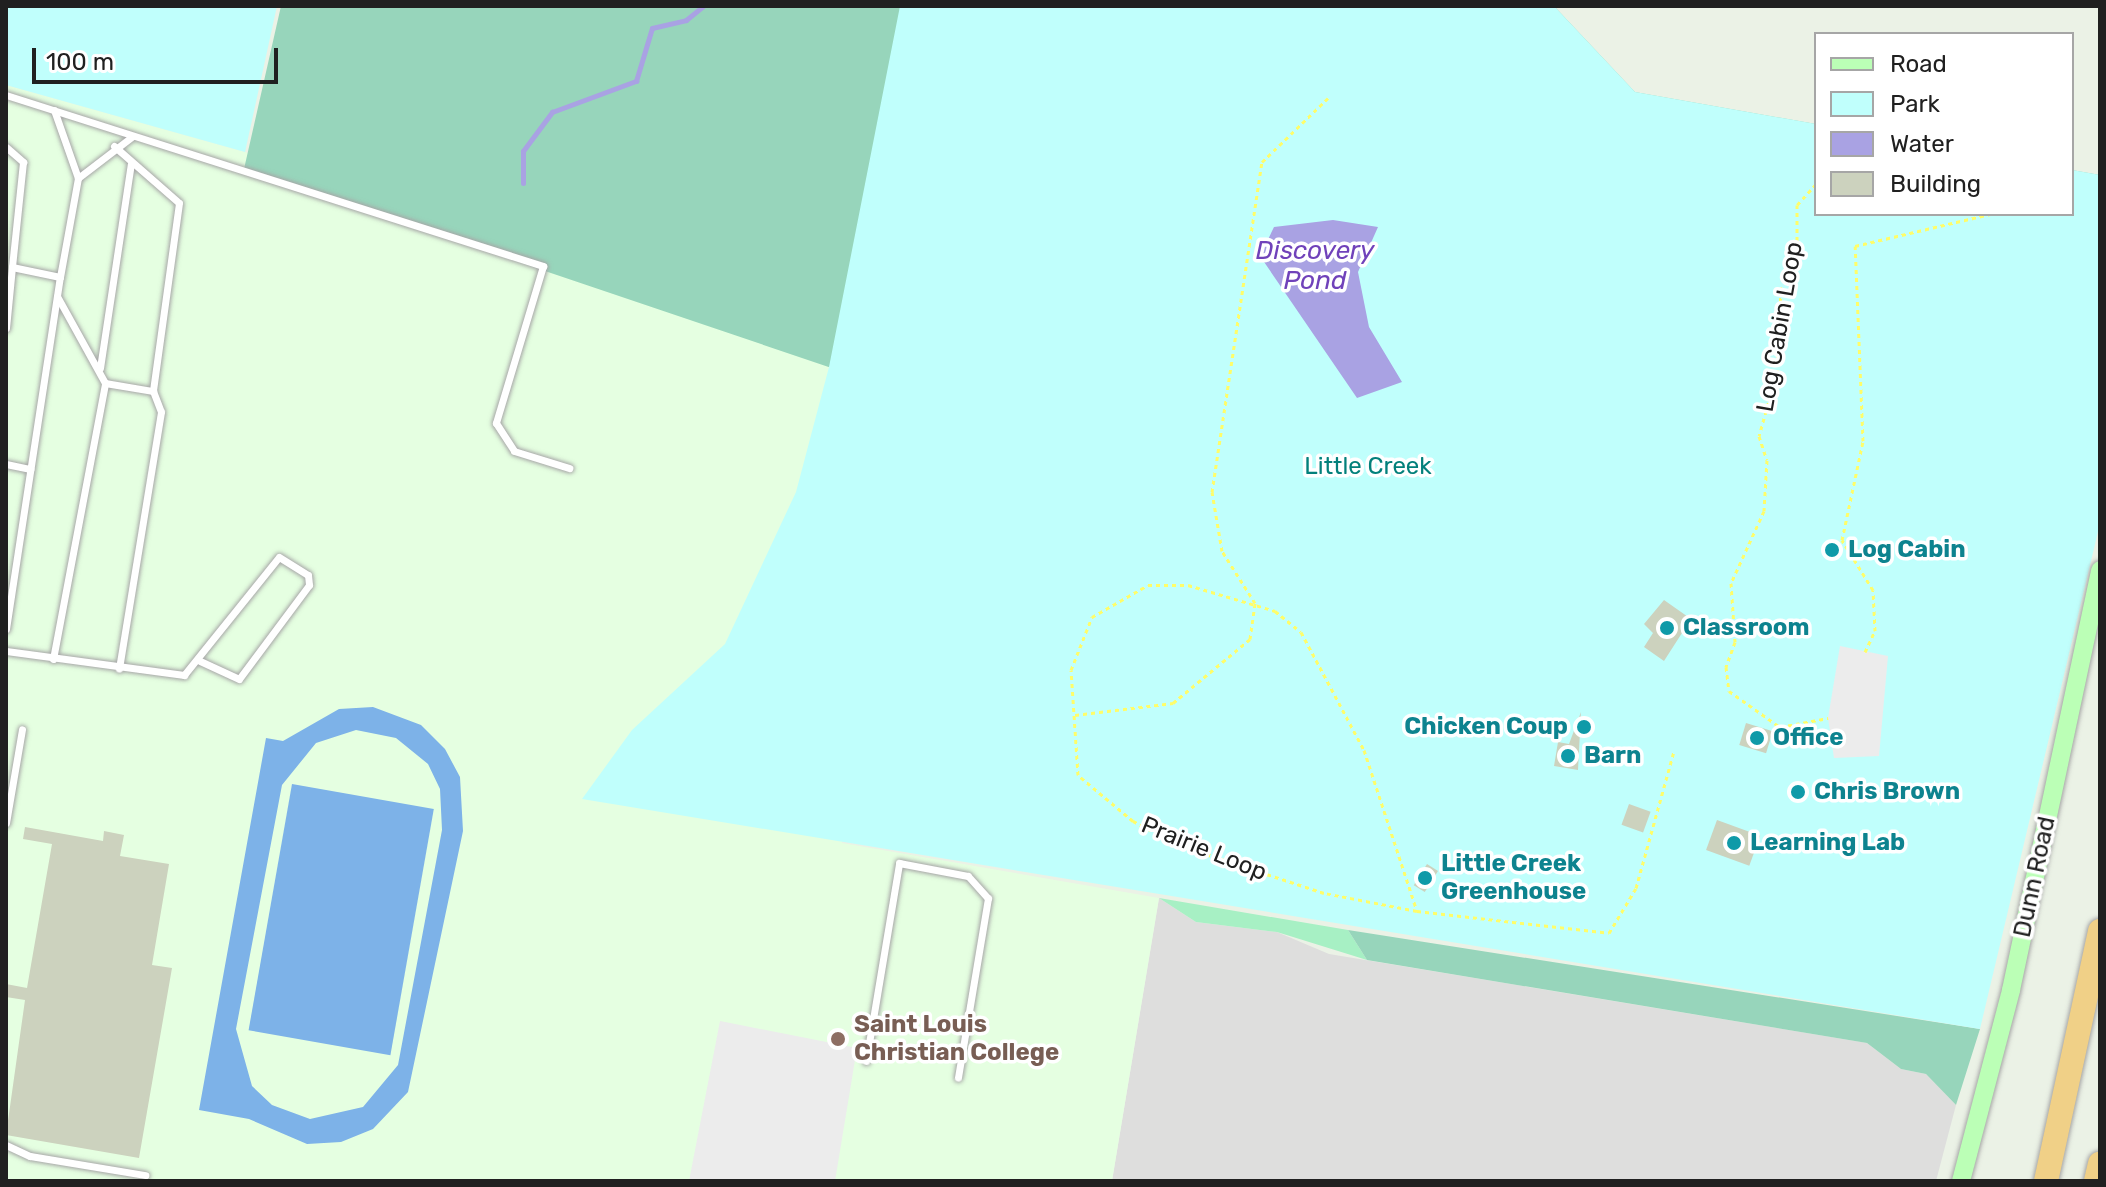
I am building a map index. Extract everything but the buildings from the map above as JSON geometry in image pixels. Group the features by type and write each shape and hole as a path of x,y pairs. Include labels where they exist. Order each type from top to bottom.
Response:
{"highway":[{"path":"2046,1181 2100,931"},
{"path":"2096,1181 2100,1163"}],"street":[{"name":"Dunn Road","path":"1961,1181 2011,990 2100,570"}],"lane":[{"path":"6,95 543,266 496,423 514,451 569,468"},
{"path":"6,629 78,178 54,110"},
{"path":"78,178 114,146 133,136"},
{"path":"114,146 131,164 173,190 179,203 153,391 161,412 119,669"},
{"path":"6,147 23,162 6,328"},
{"path":"100,370 131,164"},
{"path":"12,267 60,277"},
{"path":"53,659 105,383 57,296"},
{"path":"105,383 153,391"},
{"path":"6,464 30,469"},
{"path":"6,651 119,669 184,675 200,661 279,557 308,575 309,585 239,679 200,661"},
{"path":"6,823 22,729"},
{"path":"866,1061 899,863 968,876 988,898 958,1078"},
{"path":"6,1145 30,1156 145,1175"}],"path":[{"path":"1075,715 1173,703 1250,639 1255,603 1222,551 1212,492 1262,162 1328,98"},
{"name":"Log Cabin Loop","path":"1814,186 1797,205 1797,250 1781,290 1777,372 1759,436 1767,460 1764,511 1731,583 1735,642 1726,667 1729,691 1780,727 1828,718"},
{"path":"1865,652 1875,631 1873,590 1842,540 1863,441 1855,246 1982,216"},
{"name":"Prairie Loop","path":"1417,911 1364,750 1327,670 1301,632 1255,603 1188,585 1121,594 1092,617 1071,670 1078,775 1133,821 1227,863 1417,911 1609,933 1636,888 1674,751"}],"shaded area":[{"path":"281,6 1554,6 1635,92 1814,124 1814,216 2074,216 2074,170 2100,175 2100,289 873,382 244,169"},
{"path":"6,85 245,152 875,360 842,843 1159,898 1112,1181 6,1181"},
{"path":"1840,646 1888,656 1879,756 1834,758 1828,718"},
{"path":"373,707 421,725 445,749 460,777 463,831 408,1092 373,1129 341,1142 307,1144 249,1119 199,1110 266,738 283,741 339,709","holes":["356,730 396,738 428,764 440,789 442,830 398,1065 363,1107 310,1119 272,1105 252,1086 236,1029 282,785 316,743"]},
{"path":"292,784 434,809 390,1055 249,1030"},
{"path":"1159,898 1196,922 1277,932 1329,954 1867,1043 1901,1069 1926,1074 1956,1105 1936,1181 1112,1181"},
{"path":"1348,930 1980,1029 1956,1105 1926,1074 1901,1069 1867,1043 1367,960"},
{"path":"720,1021 857,1048 835,1181 689,1181"}],"green space":[{"path":"6,6 277,6 245,152 6,85"},
{"name":"Little Creek","path":"900,6 1554,6 1635,92 1814,124 1814,216 2074,216 2074,170 2100,175 2100,523 1980,1029 582,799 632,730 725,644 796,492 829,367"},
{"path":"1159,898 1348,930 1367,960 1277,932 1196,922"}],"water":[{"name":"Discovery Pond","path":"1333,220 1378,227 1358,272 1369,327 1402,382 1357,398 1260,256 1274,227"}],"waterway":[{"path":"523,183 523,151 552,112 636,81 652,28 686,20 703,6"}],"place":[{"name":"Log Cabin","path":"1832,550"},
{"name":"Classroom","path":"1667,628"},
{"name":"Chicken Coup","path":"1584,727"},
{"name":"Office","path":"1757,738"},
{"name":"Barn","path":"1568,756"},
{"name":"Chris Brown","path":"1798,792"},
{"name":"Learning Lab","path":"1734,843"},
{"name":"Little Creek Greenhouse","path":"1425,878"},
{"name":"Saint Louis Christian College","path":"838,1039"}]}
